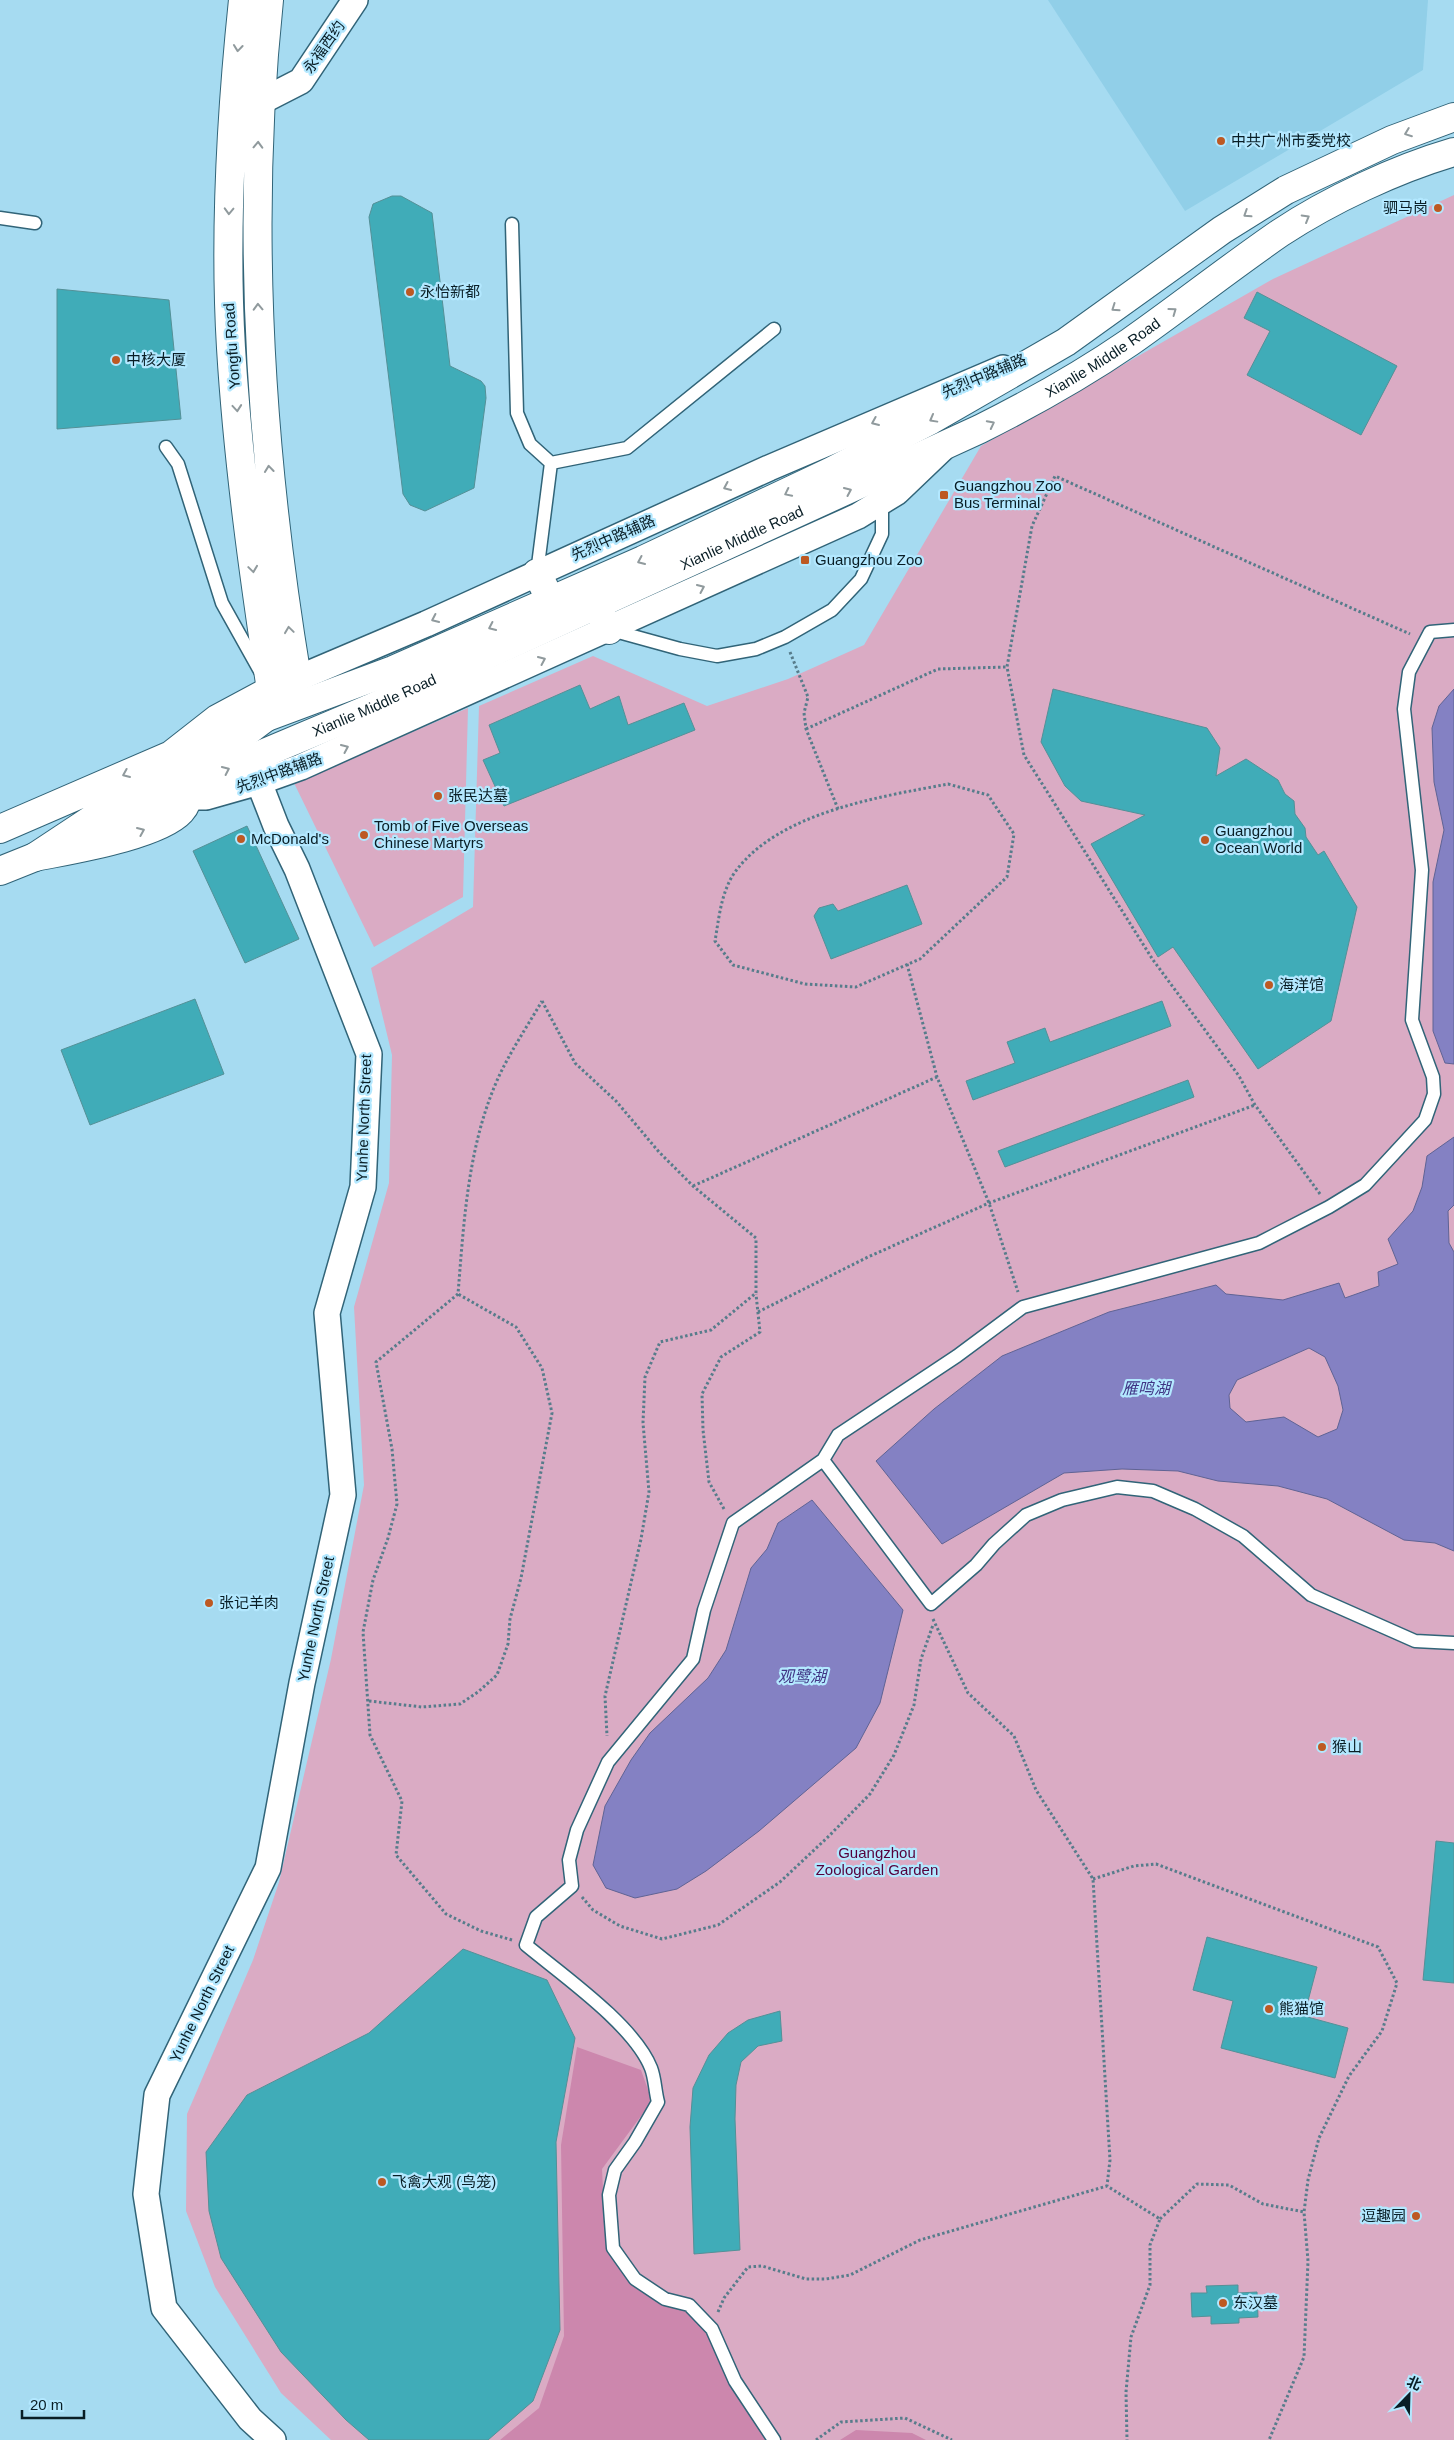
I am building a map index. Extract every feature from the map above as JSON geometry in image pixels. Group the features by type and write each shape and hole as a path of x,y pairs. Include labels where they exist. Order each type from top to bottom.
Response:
{"main road":[{"name":"Yongfu Road","path":"243,0 237,56 230,184 230,320 252,562 279,703"},
{"name":"Yongfu Road","path":"269,0 260,102 256,241 268,468 297,678"},
{"name":"Xianlie Middle Road","path":"279,703 393,670 643,560 830,472 931,420 1066,342 1222,230 1286,190 1392,140 1454,117"},
{"name":"Xianlie Middle Road","path":"0,829 179,781 254,771 369,709 596,605 876,492 946,444 1042,398 1090,369 1281,233 1355,192 1454,152"},
{"path":"1340,163 1355,192"},
{"path":"537,572 550,600"},
{"path":"596,605 608,630"},
{"path":"35,857 100,814 179,781 236,740 279,703 297,678"},
{"path":"279,703 369,709"},
{"path":"0,871 35,857 132,835 172,818 181,811 179,781"}],"street":[{"name":"永福西约","path":"260,102 301,81 356,0"},
{"name":"先烈中路辅路","path":"297,678 426,624 537,572 874,422 1066,342"},
{"name":"先烈中路辅路","path":"254,771 336,752 608,630 767,558 876,492"},
{"name":"Yunhe North Street","path":"254,771 276,826 297,869 369,1054 363,1186 327,1313 343,1495 302,1684 268,1868 157,2095 146,2194 164,2308 250,2419 273,2440"}],"lane":[{"path":"0,218 35,223"},
{"path":"512,224 517,413 530,444 551,463"},
{"path":"551,463 627,448 774,329"},
{"path":"166,447 178,464 222,603 279,703"},
{"path":"537,572 551,463"},
{"path":"608,630 680,649 716,656 756,649 784,638 832,610 861,579 882,534 876,492"},
{"path":"774,2440 735,2382 712,2329 689,2305 665,2298 635,2279 614,2248 609,2195 614,2170 635,2142 658,2102 651,2068 630,2036 611,2017 526,1945 536,1917 572,1886 568,1860 577,1830 608,1762 693,1659 704,1610 733,1523 823,1460 838,1435 957,1356 1023,1307 1259,1243 1329,1207 1365,1185 1425,1120 1434,1094 1433,1077 1412,1020 1422,870 1404,709 1408,672 1430,632 1454,630"},
{"path":"823,1460 931,1604 976,1565 994,1544 1026,1514 1062,1500 1117,1488 1153,1491 1194,1509 1243,1536 1310,1595 1415,1641 1454,1643"}],"path":[{"path":"1329,1207 1255,1105 1239,1076 1153,960 1024,756 1007,667 1032,526 1054,476 1425,641"},
{"path":"784,638 808,697 804,712 806,729 838,809"},
{"path":"806,729 938,669 1007,667"},
{"path":"948,784 988,795 1014,834 1007,877 920,958 856,987 805,984 733,966 715,942 720,904 734,873 764,842 809,818 838,809 902,792 948,784"},
{"path":"907,964 937,1077 989,1203 1023,1307"},
{"path":"526,1945 482,1930 446,1914 396,1855 402,1801 370,1735 363,1632 373,1580 388,1538 397,1504 392,1449 376,1362 458,1294 467,1190 481,1129 500,1074 542,1001 575,1063 616,1101 659,1152 693,1186 756,1238 756,1293 760,1332 720,1357 702,1394 703,1430 709,1482 733,1523"},
{"path":"693,1186 937,1077"},
{"path":"758,1312 868,1257 989,1203 1255,1105"},
{"path":"608,1762 605,1696 641,1539 649,1492 643,1423 645,1377 660,1342 711,1330 756,1293"},
{"path":"369,1701 422,1707 460,1704 478,1692 497,1675 508,1644 510,1619 521,1578 552,1413 542,1368 516,1327 458,1294"},
{"path":"931,1604 934,1624 968,1692 1014,1736 1036,1790 1093,1879 1110,2160 1107,2186"},
{"path":"572,1886 593,1910 620,1926 662,1939 718,1925 780,1882 870,1794 894,1755 914,1704 921,1659 934,1624"},
{"path":"1093,1879 1134,1866 1156,1864 1378,1947 1397,1983 1382,2031 1349,2076 1319,2138 1308,2180 1304,2212 1308,2261 1304,2357 1269,2440"},
{"path":"1127,2440 1126,2392 1131,2338 1150,2285 1150,2245 1160,2219 1197,2184 1229,2185 1263,2204 1304,2212"},
{"path":"712,2329 724,2298 748,2267 762,2266 788,2272 806,2279 826,2280 850,2276 920,2240 1107,2186 1160,2219"},
{"path":"816,2440 841,2422 905,2418 952,2440"}],"shaded area":[{"name":"中共广州市委党校","path":"1048,0 1428,0 1423,70 1185,211"},
{"path":"577,2047 641,2070 652,2101 602,2169 606,2249 664,2304 687,2311 710,2333 767,2440 500,2440 539,2408 564,2336 561,2145"},
{"path":"856,2430 912,2433 926,2440 840,2440"}],"green space":[{"name":"Guangzhou Zoological Garden","path":"1454,195 1454,2440 331,2440 281,2393 215,2287 186,2211 187,2114 253,1960 279,1882 331,1659 364,1485 354,1307 389,1183 392,1055 371,968 473,907 479,706 593,656 707,706 788,679 864,645 981,446 1273,279"},
{"path":"468,708 463,897 374,947 294,783"}],"water":[{"path":"1454,689 1454,1064 1445,1063 1433,1031 1433,882 1444,830 1434,782 1432,728 1439,706"},
{"name":"雁鸣湖","path":"1454,1137 1454,1205 1448,1211 1449,1243 1454,1252 1454,1551 1435,1543 1404,1540 1327,1499 1278,1486 1218,1481 1178,1471 1122,1469 1064,1473 942,1544 876,1461 934,1409 1002,1356 1109,1312 1216,1285 1226,1294 1283,1300 1339,1283 1345,1298 1379,1286 1378,1272 1398,1264 1388,1239 1413,1211 1422,1187 1427,1156","holes":["1309,1348 1325,1357 1338,1386 1343,1410 1337,1429 1318,1437 1284,1417 1246,1422 1230,1408 1229,1395 1237,1380"]},
{"name":"观鹭湖","path":"812,1500 903,1610 880,1703 856,1748 759,1831 706,1871 677,1889 635,1898 606,1888 593,1865 605,1806 631,1760 650,1733 708,1678 726,1650 751,1568 767,1549 778,1523"}],"building":[{"name":"永怡新都","path":"392,196 401,196 432,213 450,366 481,381 485,386 486,398 474,488 425,511 410,505 403,494 369,217 373,204"},
{"name":"中核大厦","path":"57,289 169,300 181,419 57,429"},
{"path":"1257,292 1397,366 1361,435 1247,375 1270,331 1244,318"},
{"path":"580,685 590,709 619,696 628,725 684,703 695,730 504,806 483,760 500,753 489,725"},
{"path":"1053,689 1207,728 1220,748 1216,776 1246,759 1278,780 1285,794 1294,801 1295,814 1305,828 1306,837 1318,855 1324,851 1357,907 1331,1021 1258,1069 1173,947 1158,957 1091,844 1145,815 1081,801 1065,786 1041,742"},
{"path":"247,826 299,939 245,963 193,851"},
{"path":"907,885 922,924 831,959 814,916 819,908 833,904 838,911"},
{"path":"195,999 224,1074 90,1125 61,1050"},
{"path":"1162,1001 1171,1026 973,1100 966,1081 1015,1063 1007,1042 1045,1028 1050,1042"},
{"path":"1188,1080 1194,1097 1005,1167 998,1151"},
{"path":"1436,1841 1454,1843 1454,1983 1423,1980"},
{"name":"熊猫馆","path":"1207,1937 1317,1967 1304,2016 1348,2028 1335,2078 1221,2048 1233,2001 1193,1990"},
{"name":"飞禽大观 (鸟笼)","path":"463,1949 547,1980 575,2038 556,2142 560,2330 533,2401 488,2440 369,2440 346,2420 281,2352 221,2258 209,2211 206,2152 247,2095 369,2033"},
{"path":"780,2011 782,2041 758,2046 741,2062 736,2085 735,2119 740,2250 694,2254 690,2127 693,2088 709,2055 728,2033 748,2020"},
{"path":"1238,2285 1238,2293 1257,2292 1258,2317 1239,2318 1239,2323 1211,2324 1211,2316 1192,2317 1191,2293 1207,2293 1206,2286"}],"place":[{"name":"中共广州市委党校","path":"1221,141"},
{"name":"驷马岗","path":"1438,208"},
{"name":"永怡新都","path":"410,292"},
{"name":"中核大厦","path":"116,360"},
{"name":"Guangzhou Zoo Bus Terminal","path":"944,495"},
{"name":"Guangzhou Zoo","path":"805,560"},
{"name":"张民达墓","path":"438,796"},
{"name":"Tomb of Five Overseas Chinese Martyrs","path":"364,835"},
{"name":"McDonald's","path":"241,839"},
{"name":"Guangzhou Ocean World","path":"1205,840"},
{"name":"海洋馆","path":"1269,985"},
{"name":"张记羊肉","path":"209,1603"},
{"name":"猴山","path":"1322,1747"},
{"name":"熊猫馆","path":"1269,2009"},
{"name":"飞禽大观 (鸟笼)","path":"382,2182"},
{"name":"逗趣园","path":"1416,2216"},
{"name":"东汉墓","path":"1223,2303"}]}
